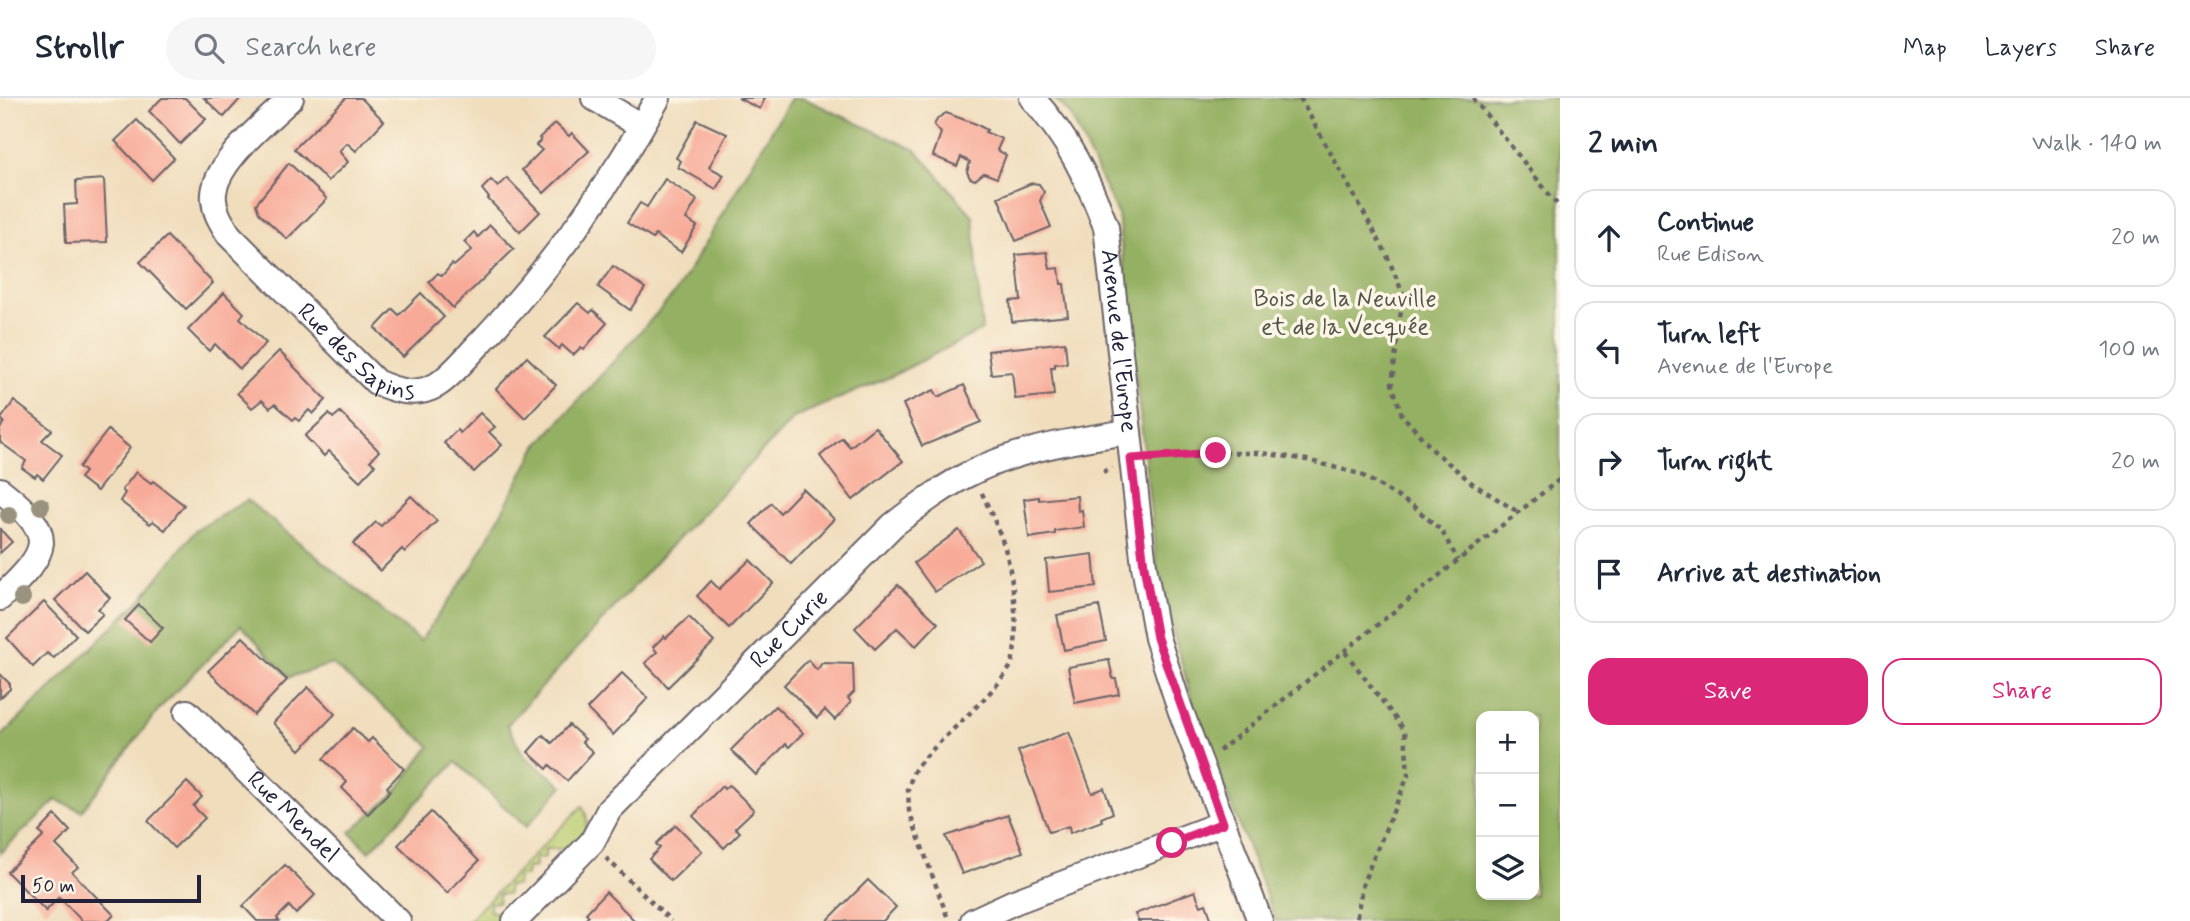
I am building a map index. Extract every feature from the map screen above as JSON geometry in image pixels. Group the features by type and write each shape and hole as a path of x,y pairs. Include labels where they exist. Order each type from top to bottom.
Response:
{"street":[{"name":"Rue des Sapins","path":"291,98 228,161 217,179 213,197 217,216 229,235 376,382 396,391 416,392 437,384 490,332 530,287 572,234 617,168 657,98"},
{"path":"594,98 641,126"},
{"name":"Avenue de l'Europe","path":"1032,98 1049,116 1074,152 1106,227 1144,566 1157,638 1260,921"},
{"name":"Rue Curie","path":"514,921 592,842 609,810 893,525 945,488 989,465 1033,449 1128,432"},
{"path":"0,490 36,522 41,537 40,551 31,568 0,598"},
{"name":"Rue Mendel","path":"187,712 398,921"},
{"path":"973,921 1014,902 1223,823"}],"path":[{"path":"1300,98 1386,253 1404,294 1392,384 1402,415 1433,450 1472,483 1518,512"},
{"path":"1473,98 1560,208"},
{"path":"1131,459 1216,453 1263,453 1307,460 1360,474 1413,506 1441,530 1458,560"},
{"path":"1201,764 1560,479"},
{"path":"947,916 909,811 908,788 919,764 997,683 1013,660 1016,638 1009,566 1003,543 980,487"},
{"path":"1345,652 1405,731 1408,776 1363,883 1356,921"},
{"path":"605,857 671,921"}],"green space":[{"path":"791,98 803,98 916,150 973,216 982,330 890,377 795,417 667,550 507,725 524,756 563,786 526,827 456,762 369,852 350,832 394,794 430,746 332,664 289,677 241,625 159,709 82,811 56,800 0,853 0,738 141,599 195,531 247,500 420,641 472,568 537,446 676,292"},
{"name":"Bois de la Neuville et de la Vecquée","path":"1054,98 1560,98 1560,921 1276,921 1193,705 1158,577 1118,215 1070,114"},
{"path":"582,806 587,824 569,849 545,849 545,858 535,858 535,867 527,868 526,876 518,876 517,885 508,886 508,894 499,894 499,902 490,903 490,911 498,913 498,921 468,921"}],"building":[{"path":"162,98 185,98 206,119 180,144 149,111"},
{"path":"204,98 241,98 224,117"},
{"path":"346,98 361,98 384,121 356,151 347,143 339,151 348,162 328,181 294,149"},
{"path":"738,98 765,98 760,109"},
{"path":"946,113 976,124 987,130 985,132 1002,139 997,150 1006,155 997,178 984,173 975,180 970,178 967,172 970,162 961,157 957,166 933,156 941,133 934,125 938,118"},
{"path":"137,120 174,158 152,180 115,141"},
{"path":"697,120 727,134 709,167 724,175 716,189 678,167 681,161 676,158"},
{"path":"555,123 569,136 572,133 589,151 544,193 522,170 542,150 536,145 541,140 539,138"},
{"path":"289,163 327,199 287,239 259,213 256,204"},
{"path":"507,178 540,212 520,232 488,199 482,189 491,180 498,187"},
{"path":"104,179 107,242 66,243 64,205 77,204 76,181"},
{"path":"665,179 697,200 686,219 697,226 681,252 655,235 653,239 627,223 640,203 647,207"},
{"path":"1032,183 1039,184 1044,192 1040,201 1051,227 1016,241 998,197"},
{"path":"490,225 514,249 453,308 429,282 438,273 442,276 452,264 454,266 472,250 464,242 474,232 478,237"},
{"path":"167,236 213,283 186,309 140,262"},
{"path":"1047,252 1050,269 1059,268 1068,316 1012,322 1010,301 1021,300 1016,255"},
{"path":"613,266 645,288 630,310 598,287"},
{"path":"224,293 244,313 240,318 266,343 240,369 215,344 209,351 188,330"},
{"path":"421,293 444,317 403,357 375,328 393,309 399,315"},
{"path":"578,303 590,313 593,310 607,323 584,349 581,347 573,355 562,345 559,349 545,337"},
{"path":"1065,342 1067,363 1051,367 1054,395 1015,399 1012,372 991,374 988,351"},
{"path":"279,351 326,400 313,414 309,410 299,421 295,418 293,420 275,404 270,408 262,400 252,408 237,393"},
{"path":"527,357 556,385 525,418 496,389"},
{"path":"964,385 981,422 922,446 903,404 934,390 938,397"},
{"path":"14,401 52,430 42,440 62,455 43,479 22,468 26,461 0,442 0,429 4,422 1,419"},
{"path":"340,412 379,451 370,461 375,465 360,481 329,451 324,456 305,436 329,414 333,418"},
{"path":"480,413 495,427 489,432 502,445 474,472 444,443 457,430 460,433"},
{"path":"875,427 903,461 853,500 820,456 842,438 850,447"},
{"path":"108,430 130,448 97,491 80,478 85,472 79,467"},
{"path":"136,472 151,483 153,481 184,505 165,530 153,521 150,524 120,501 125,493 122,490"},
{"path":"803,489 834,519 791,564 751,524 771,503 780,513"},
{"path":"411,496 437,521 405,552 402,549 380,571 353,544 376,522 381,526"},
{"path":"1077,496 1078,511 1082,510 1084,527 1029,538 1024,499"},
{"path":"0,529 12,542 0,553"},
{"path":"959,530 981,561 935,592 914,563"},
{"path":"1093,554 1096,587 1049,592 1046,560"},
{"path":"750,560 773,583 729,628 697,596 711,581 719,589"},
{"path":"85,571 110,598 98,609 103,614 85,631 55,600"},
{"path":"898,585 938,623 916,646 897,628 875,649 855,628"},
{"path":"44,602 76,635 54,658 47,653 33,667 7,638"},
{"path":"139,605 163,628 150,642 125,620"},
{"path":"1099,606 1106,641 1064,650 1057,615"},
{"path":"689,617 714,642 668,687 645,663 657,652 653,647"},
{"path":"243,637 287,680 254,715 208,671"},
{"path":"808,660 817,670 822,663 853,664 854,692 848,698 851,702 835,720 825,710 817,718 784,685"},
{"path":"1109,660 1119,694 1075,703 1068,667"},
{"path":"622,673 648,698 613,735 587,709"},
{"path":"0,674 10,684 10,689 0,698"},
{"path":"308,687 335,714 300,750 273,723"},
{"path":"775,706 803,733 789,747 786,744 756,775 731,750"},
{"path":"569,725 585,739 582,742 593,752 567,781 550,765 547,769 528,752 543,735 552,743"},
{"path":"353,728 368,742 372,738 404,769 387,787 390,791 368,814 342,788 347,782 323,759"},
{"path":"1069,732 1092,793 1104,788 1113,813 1101,818 1102,821 1070,833 1069,826 1049,832 1018,751"},
{"path":"187,782 202,797 193,806 205,818 174,848 148,821"},
{"path":"729,785 754,810 735,828 740,832 724,848 693,816 722,786 724,789"},
{"path":"431,812 479,861 447,893 398,845"},
{"path":"55,815 70,831 56,845 78,867 72,872 114,915 108,921 82,921 59,897 46,911 7,872 44,836 39,832"},
{"path":"1008,815 1023,852 962,874 946,836"},
{"path":"676,825 702,851 671,881 649,859 660,848 656,844"},
{"path":"285,865 315,895 296,914 289,906 277,918 279,921 257,921 243,906"},
{"path":"868,880 896,907 883,921 827,921"},
{"path":"1195,891 1201,906 1206,904 1212,921 1138,921 1135,914"},
{"path":"606,892 635,921 584,921 589,916 586,913"}],"route":[{"path":"1172,843 1223,823 1157,638 1144,566 1131,459 1216,453"}]}
